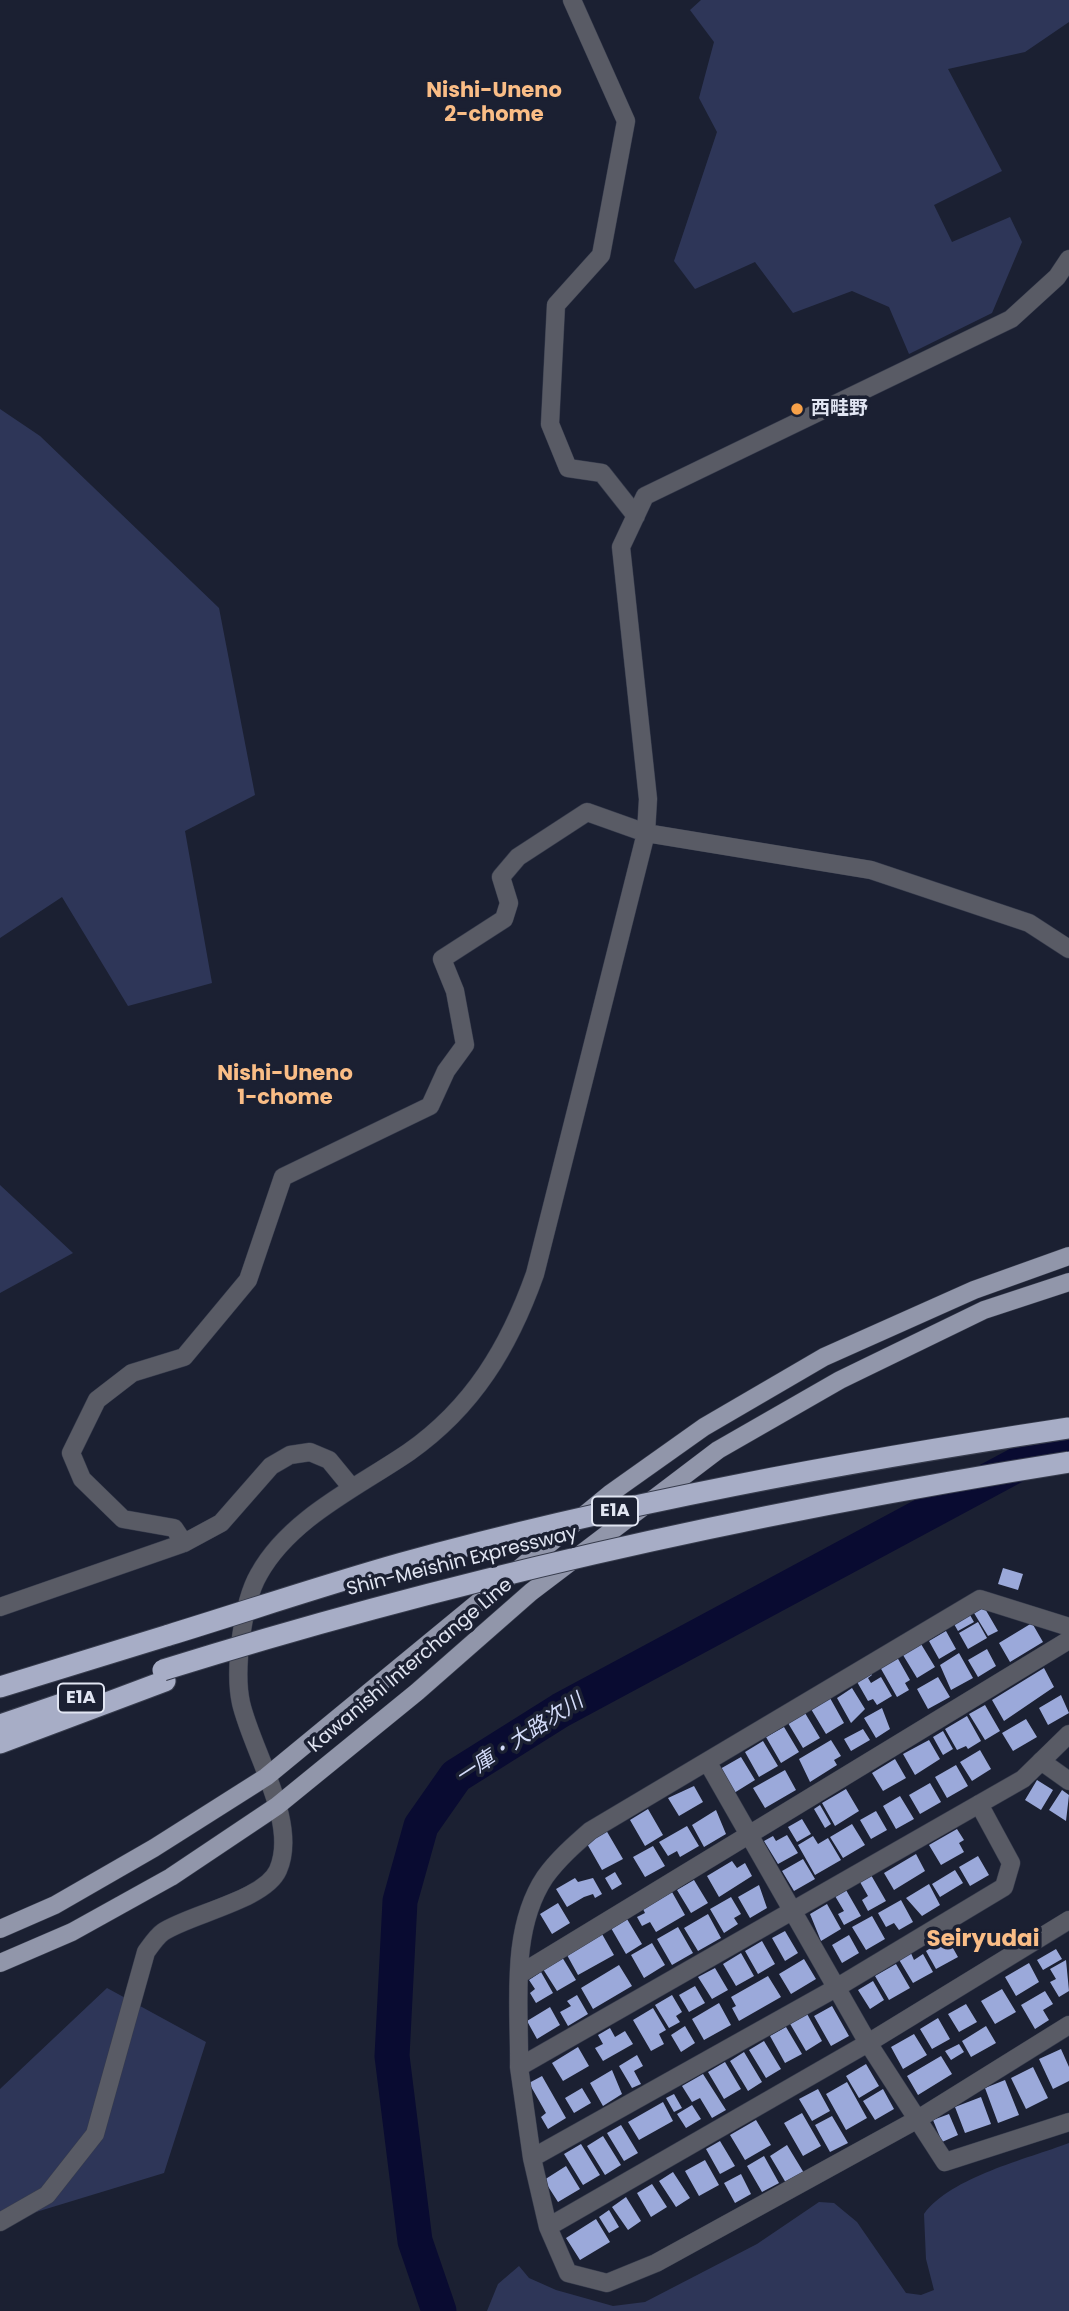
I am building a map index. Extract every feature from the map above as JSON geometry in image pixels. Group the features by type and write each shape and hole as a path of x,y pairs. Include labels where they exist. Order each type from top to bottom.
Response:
{"highway":[{"name":"Shin-Meishin Expressway","path":"0,1687 401,1563 592,1516 924,1450 1069,1428"},
{"name":"Shin-Meishin Expressway","path":"164,1676 309,1625 557,1560 959,1480 1069,1462"},
{"name":"E1A","path":"0,1725 164,1676"},
{"path":"0,1743 164,1676"}],"main road":[{"name":"Kawanishi Interchange Line","path":"0,1929 55,1905 266,1777 611,1493 704,1427 824,1357 974,1290 1069,1256"},
{"name":"Kawanishi Interchange Line","path":"0,1963 72,1932 171,1877 277,1806 417,1692 531,1592 718,1450 840,1380 984,1310 1069,1282"}],"street":[{"path":"572,0 626,121 601,255 556,305 550,424 568,468 602,473 636,516"},
{"path":"0,2222 47,2195 94,2134 146,1952 162,1932 256,1892 278,1872 284,1845 277,1806 241,1704 237,1670 243,1626 258,1575 291,1534 352,1488 411,1450 465,1405 491,1371 518,1321 535,1274 646,833 648,799 621,547 645,496 1012,319 1057,277 1069,260"},
{"path":"184,1544 174,1528 123,1519 82,1479 71,1453 97,1400 132,1373 184,1357 248,1280 283,1177 430,1106 446,1071 465,1045 455,991 442,959 503,919 509,903 501,877 518,857 587,812 646,833 871,870 1029,923 1069,949"},
{"path":"0,1607 184,1544 221,1523 271,1466 290,1455 310,1452 329,1460 352,1488"},
{"path":"1069,1627 980,1599 590,1831 560,1858 544,1880 530,1911 520,1947 519,2067 532,2158 548,2227 568,2273 607,2283 656,2263 918,2119 1069,2025"},
{"path":"520,1974 1069,1640"},
{"path":"519,2067 1023,1779 1069,1734"},
{"path":"1041,1761 1069,1781"},
{"path":"708,1763 868,2043 945,2162 1069,2122"},
{"path":"532,2158 836,1987 1004,1887 1011,1863 979,1804"},
{"path":"548,2227 868,2043 1069,1920"}],"shaded area":[{"path":"701,0 1069,0 1069,22 1025,52 948,69 1002,171 934,205 952,242 1010,217 1022,242 992,313 909,354 889,307 852,291 793,313 755,262 695,289 674,261 717,132 699,98 714,42 690,10"},
{"path":"0,409 40,436 219,608 255,795 185,831 212,983 128,1006 62,897 0,938"},
{"path":"0,1185 73,1253 0,1293"},
{"path":"107,1988 206,2042 164,2173 0,2223 0,2089"},
{"path":"1069,2143 1069,2311 487,2311 498,2284 519,2266 529,2278 556,2290 613,2306 645,2302 757,2244 819,2202 834,2203 857,2222 906,2293 921,2295 934,2290 926,2259 924,2214 936,2201 971,2179"}],"building":[{"path":"1003,1568 1023,1574 1018,1590 998,1584"},
{"path":"984,1607 998,1631 988,1636 974,1613"},
{"path":"970,1615 974,1622 958,1631 954,1624"},
{"path":"978,1622 987,1638 968,1649 959,1633"},
{"path":"1032,1623 1043,1642 1010,1662 999,1643"},
{"path":"946,1631 956,1649 939,1659 929,1641"},
{"path":"921,1644 935,1667 917,1678 903,1655"},
{"path":"987,1649 996,1666 978,1677 968,1660"},
{"path":"959,1653 973,1678 951,1690 940,1665"},
{"path":"897,1657 910,1680 905,1683 909,1690 897,1697 880,1667"},
{"path":"1044,1668 1054,1687 1004,1721 992,1700"},
{"path":"871,1672 872,1675 868,1678 871,1683 881,1677 892,1696 877,1705 873,1699 868,1701 856,1680"},
{"path":"938,1677 950,1697 928,1709 917,1689"},
{"path":"852,1688 865,1709 851,1723 837,1698"},
{"path":"1061,1695 1069,1713 1048,1725 1039,1708"},
{"path":"830,1698 844,1723 826,1734 811,1709"},
{"path":"985,1705 1000,1731 985,1740 969,1714"},
{"path":"882,1708 890,1729 876,1738 864,1718"},
{"path":"805,1713 820,1738 803,1748 788,1723"},
{"path":"967,1716 981,1741 968,1749 966,1746 957,1750 945,1729"},
{"path":"1026,1719 1037,1737 1013,1751 1002,1733"},
{"path":"784,1727 799,1752 781,1763 766,1737"},
{"path":"863,1729 870,1740 851,1751 844,1739"},
{"path":"943,1731 953,1749 943,1755 933,1737"},
{"path":"831,1740 841,1756 834,1760 837,1765 810,1782 799,1759"},
{"path":"929,1740 940,1759 915,1775 903,1754"},
{"path":"763,1741 778,1766 759,1777 745,1752"},
{"path":"980,1750 991,1769 972,1781 960,1762"},
{"path":"741,1757 755,1780 734,1793 720,1769"},
{"path":"895,1759 906,1778 883,1791 872,1773"},
{"path":"956,1765 968,1786 947,1798 935,1777"},
{"path":"785,1770 796,1790 765,1808 753,1788"},
{"path":"1037,1780 1053,1790 1041,1810 1025,1800"},
{"path":"930,1783 941,1802 920,1814 909,1795"},
{"path":"694,1786 703,1802 679,1816 668,1798"},
{"path":"846,1789 859,1811 835,1826 822,1803"},
{"path":"1062,1790 1069,1795 1066,1821 1049,1810"},
{"path":"900,1796 914,1819 896,1829 883,1806"},
{"path":"820,1805 831,1824 825,1828 814,1809"},
{"path":"648,1809 663,1835 645,1846 630,1820"},
{"path":"716,1810 726,1834 704,1847 692,1825"},
{"path":"876,1811 887,1830 871,1839 860,1820"},
{"path":"802,1819 811,1834 797,1842 788,1827"},
{"path":"852,1824 865,1845 843,1858 830,1837"},
{"path":"687,1826 699,1846 680,1857 677,1851 668,1856 659,1842"},
{"path":"957,1829 964,1840 959,1843 964,1852 941,1865 929,1845"},
{"path":"606,1830 623,1859 602,1870 586,1842"},
{"path":"787,1835 798,1853 778,1864 764,1841 773,1836 776,1841"},
{"path":"813,1836 818,1844 828,1838 841,1860 815,1875 798,1845"},
{"path":"653,1846 665,1866 645,1877 633,1857"},
{"path":"916,1854 925,1871 894,1890 884,1873"},
{"path":"978,1856 989,1875 970,1886 959,1867"},
{"path":"803,1859 815,1879 794,1891 782,1871"},
{"path":"732,1861 737,1868 745,1863 752,1876 719,1897 707,1876"},
{"path":"955,1870 963,1883 940,1897 932,1884"},
{"path":"615,1872 622,1884 612,1890 605,1878"},
{"path":"871,1875 886,1901 868,1911 862,1900 868,1896 860,1882"},
{"path":"575,1878 578,1882 593,1878 602,1894 595,1898 593,1894 584,1897 567,1907 556,1889"},
{"path":"694,1880 708,1903 691,1913 677,1890"},
{"path":"929,1884 940,1905 922,1916 906,1898"},
{"path":"759,1885 767,1908 750,1918 738,1897"},
{"path":"846,1890 861,1916 844,1925 838,1914 844,1911 835,1896"},
{"path":"672,1892 685,1915 656,1932 650,1922 642,1926 637,1917 645,1913 643,1909"},
{"path":"731,1897 741,1914 734,1918 738,1924 724,1933 710,1909"},
{"path":"901,1900 913,1922 899,1930 894,1923 886,1927 878,1913"},
{"path":"558,1903 570,1923 552,1934 540,1914"},
{"path":"827,1904 841,1929 821,1941 810,1914"},
{"path":"708,1914 721,1938 698,1951 684,1928"},
{"path":"872,1916 885,1939 866,1950 852,1927"},
{"path":"627,1919 642,1944 626,1954 611,1928"},
{"path":"678,1927 693,1953 672,1965 657,1939"},
{"path":"785,1931 798,1953 785,1961 772,1938"},
{"path":"602,1934 614,1955 578,1975 567,1955"},
{"path":"945,1934 958,1957 936,1969 926,1951 932,1947 930,1942"},
{"path":"849,1935 859,1953 842,1963 832,1945"},
{"path":"762,1941 775,1964 758,1974 745,1951"},
{"path":"652,1943 665,1965 644,1978 631,1955"},
{"path":"1056,1949 1062,1959 1043,1970 1037,1960"},
{"path":"910,1951 914,1960 923,1954 933,1972 913,1983 898,1958"},
{"path":"741,1953 754,1976 736,1986 723,1964"},
{"path":"562,1957 576,1980 557,1991 543,1969"},
{"path":"804,1959 816,1979 791,1994 779,1974"},
{"path":"1066,1960 1069,1991 1059,1997 1050,1982 1056,1979 1050,1969"},
{"path":"1029,1963 1039,1982 1016,1996 1005,1977"},
{"path":"896,1964 910,1988 889,2000 875,1976"},
{"path":"619,1965 632,1986 593,2009 581,1988"},
{"path":"715,1968 728,1990 712,1999 698,1977"},
{"path":"541,1972 553,1993 536,2003 530,1993 535,1989 529,1980"},
{"path":"768,1976 781,1997 739,2021 732,2008 736,2006 731,1997"},
{"path":"873,1981 884,2000 870,2009 858,1990"},
{"path":"695,1986 705,2003 689,2012 679,1995"},
{"path":"1002,1989 1016,2012 995,2024 981,2001"},
{"path":"1045,1991 1053,2004 1043,2010 1049,2020 1035,2029 1021,2005"},
{"path":"577,1995 588,2014 568,2026 560,2012 571,2006 567,2001"},
{"path":"672,1995 682,2012 676,2016 680,2022 669,2028 655,2005"},
{"path":"719,2003 731,2025 704,2040 692,2019"},
{"path":"966,2004 977,2022 959,2032 948,2014"},
{"path":"832,2006 849,2036 831,2046 814,2016"},
{"path":"550,2007 560,2025 537,2039 527,2021"},
{"path":"653,2008 666,2030 659,2034 664,2044 651,2051 633,2020"},
{"path":"806,2012 822,2041 806,2051 789,2022"},
{"path":"938,2018 950,2039 932,2049 920,2029"},
{"path":"685,2026 695,2043 681,2052 671,2035"},
{"path":"986,2026 996,2043 971,2057 962,2041"},
{"path":"786,2027 802,2054 785,2063 770,2036"},
{"path":"610,2028 615,2037 625,2031 633,2044 603,2061 595,2048 603,2044 598,2035"},
{"path":"914,2034 927,2055 903,2069 891,2047"},
{"path":"764,2041 781,2069 766,2078 749,2050"},
{"path":"959,2044 964,2052 951,2060 945,2051"},
{"path":"578,2047 589,2066 563,2081 552,2063"},
{"path":"1061,2049 1069,2067 1069,2081 1053,2089 1039,2059"},
{"path":"744,2052 762,2082 748,2091 730,2061"},
{"path":"637,2055 643,2066 634,2071 641,2084 632,2088 619,2066"},
{"path":"941,2056 952,2074 918,2095 907,2076"},
{"path":"725,2062 741,2089 724,2099 708,2072"},
{"path":"866,2064 879,2086 859,2098 846,2076"},
{"path":"1033,2067 1048,2098 1026,2109 1011,2078"},
{"path":"612,2070 622,2094 603,2106 590,2083"},
{"path":"703,2074 726,2110 712,2118 700,2098 692,2102 682,2086"},
{"path":"542,2076 566,2118 548,2129 541,2117 546,2113 529,2083"},
{"path":"1005,2080 1019,2115 998,2123 985,2088"},
{"path":"847,2082 867,2118 846,2130 826,2094"},
{"path":"582,2088 591,2103 574,2113 565,2098"},
{"path":"818,2089 830,2111 812,2121 799,2099"},
{"path":"883,2089 894,2109 875,2120 863,2101"},
{"path":"674,2094 682,2108 674,2112 666,2098"},
{"path":"981,2097 991,2124 965,2133 955,2107"},
{"path":"663,2102 673,2121 639,2140 628,2122"},
{"path":"692,2105 701,2119 686,2128 677,2114"},
{"path":"802,2113 821,2146 803,2156 784,2123"},
{"path":"949,2114 958,2135 942,2142 933,2120"},
{"path":"832,2116 848,2143 830,2152 815,2125"},
{"path":"756,2120 771,2145 745,2160 730,2135"},
{"path":"621,2125 638,2153 624,2161 607,2133"},
{"path":"603,2136 621,2165 605,2175 587,2146"},
{"path":"720,2141 735,2166 720,2174 706,2149"},
{"path":"581,2144 600,2175 583,2185 564,2154"},
{"path":"787,2145 804,2173 786,2183 770,2156"},
{"path":"764,2156 779,2183 762,2192 747,2166"},
{"path":"705,2160 719,2185 699,2196 685,2171"},
{"path":"566,2166 580,2189 558,2202 544,2180"},
{"path":"673,2172 690,2198 676,2207 659,2181"},
{"path":"741,2174 751,2194 735,2203 724,2183"},
{"path":"652,2184 667,2207 651,2217 637,2193"},
{"path":"626,2197 641,2221 628,2230 612,2207"},
{"path":"609,2210 619,2227 609,2233 599,2217"},
{"path":"596,2219 610,2242 580,2260 566,2238"}],"waterway":[{"name":"一庫・大路次川","path":"439,2311 415,2241 392,2056 400,1901 421,1826 456,1776 561,1710 1069,1437"}],"place":[{"name":"西畦野","path":"797,409"}],"district":[{"name":"Nishi-Uneno 2-chome","path":"494,104"},
{"name":"Nishi-Uneno 1-chome","path":"285,1087"},
{"name":"Seiryudai","path":"983,1940"}]}
